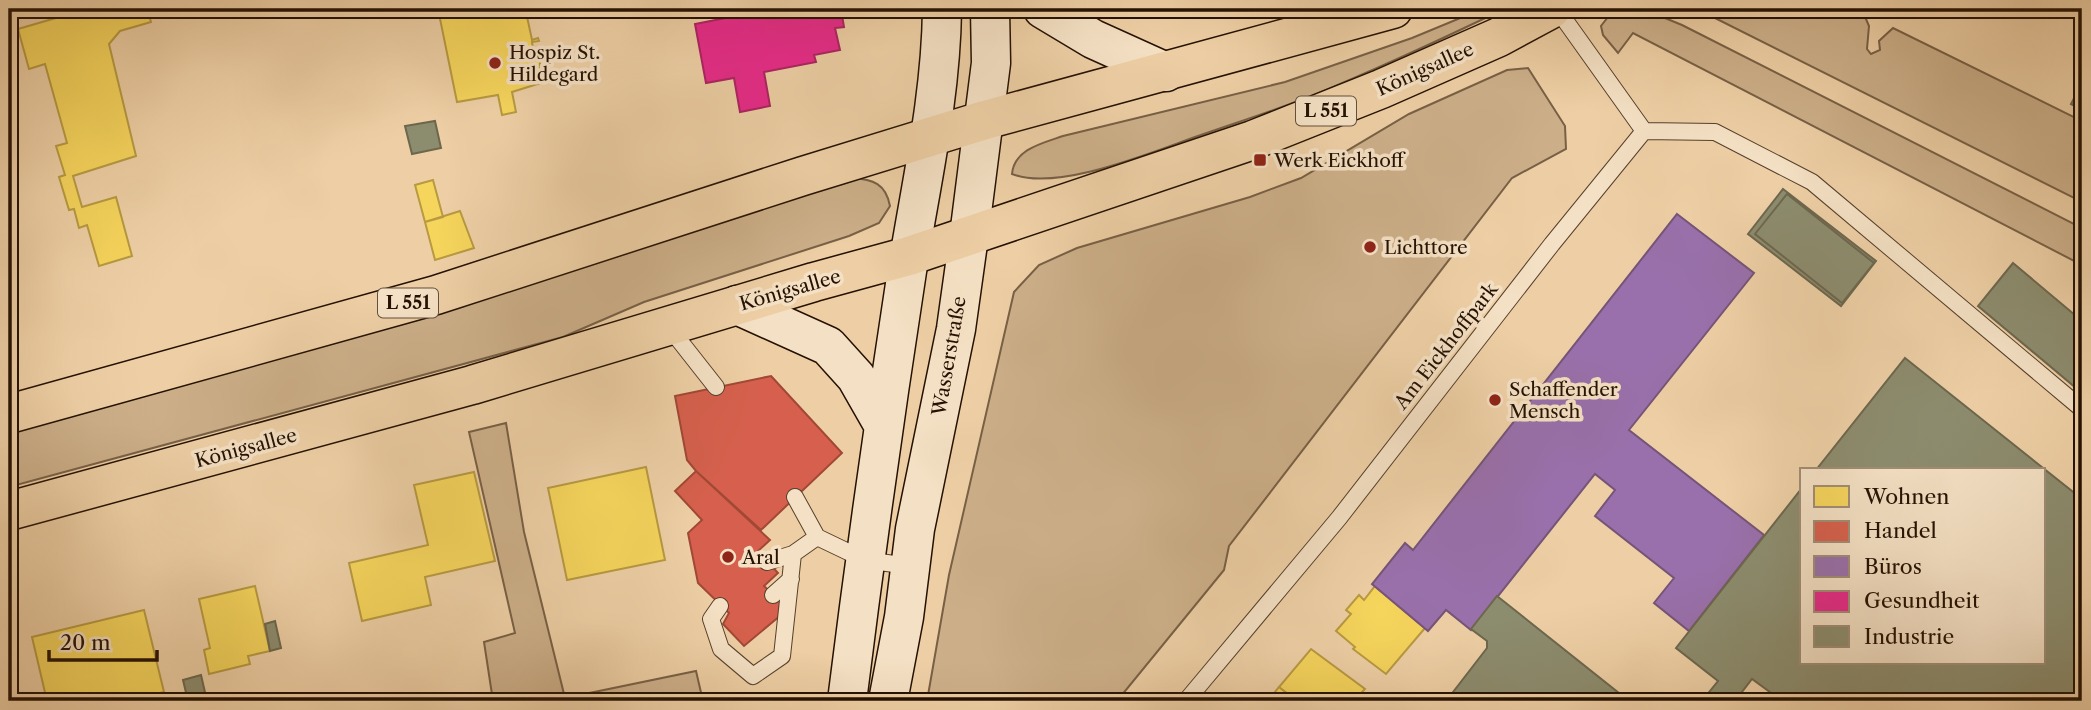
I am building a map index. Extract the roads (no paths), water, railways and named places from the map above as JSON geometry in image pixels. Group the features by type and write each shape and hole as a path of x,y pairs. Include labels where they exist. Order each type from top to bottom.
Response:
{"main road":[{"path":"847,701 909,256 932,136 943,9"},
{"name":"Wasserstraße","path":"888,701 904,617 909,566 956,329 970,236 985,120 990,63 990,9"},
{"path":"1043,9 1093,38 1166,72"},
{"name":"L 551","path":"9,414 436,295 985,120 1393,9"},
{"name":"Königsallee","path":"9,511 407,403 909,256 1253,140 1381,89 1499,37 1551,9"},
{"path":"737,305 828,346 856,377 884,426"}],"lane":[{"path":"1557,9 1644,131 1715,132 1812,182 2082,409"},
{"name":"Am Eickhoffpark","path":"1186,701 1339,518 1552,244 1644,131"},
{"path":"668,326 716,387"},
{"path":"795,497 817,537 865,560 909,566"},
{"path":"767,562 793,554 817,537"},
{"path":"720,606 711,619 721,649 753,676 782,656 793,554"},
{"path":"773,595 791,579"}],"place":[{"name":"Hospiz St. Hildegard","path":"495,63"},
{"name":"Werk Eickhoff","path":"1260,160"},
{"name":"Lichttore","path":"1370,247"},
{"name":"Schaffender Mensch","path":"1495,400"},
{"name":"Aral","path":"728,557"}]}
